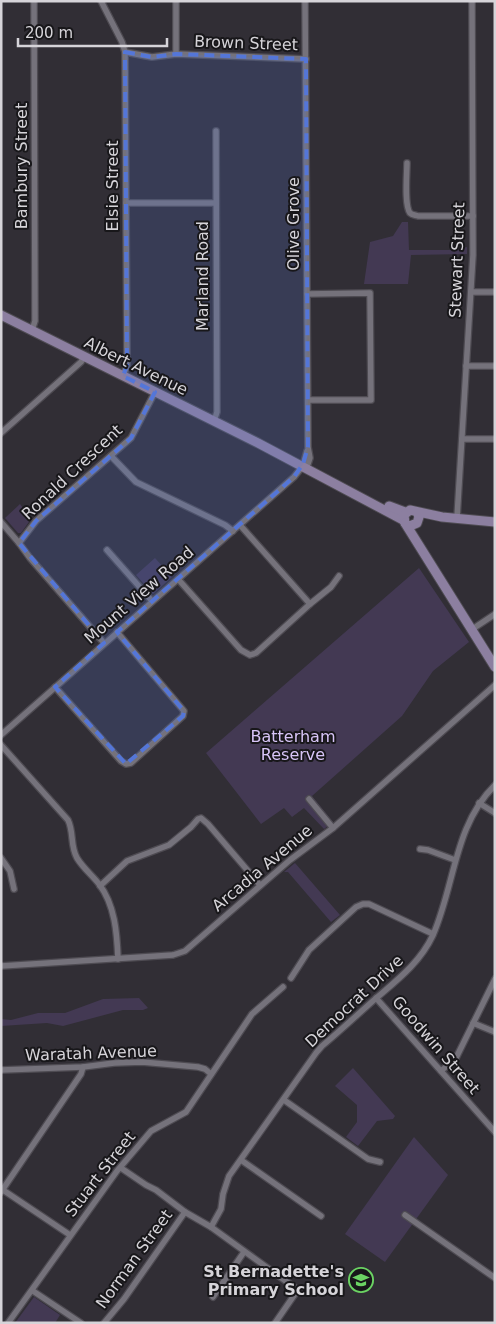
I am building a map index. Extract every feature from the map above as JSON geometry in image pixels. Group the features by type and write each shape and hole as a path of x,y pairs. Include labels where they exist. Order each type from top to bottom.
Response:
{"main road":[{"name":"Albert Avenue","path":"1,315 305,465 405,518"},
{"path":"405,518 410,510 417,519 416,543"},
{"path":"405,518 410,526 417,519 442,517 495,522"},
{"path":"405,518 416,543 495,667"}],"street":[{"name":"Bambury Street","path":"32,330 35,321 34,1"},
{"name":"Elsie Street","path":"102,1 125,52 126,364 123,376"},
{"path":"176,1 176,54"},
{"name":"Olive Grove","path":"305,1 308,400 308,447 305,465"},
{"name":"Stewart Street","path":"457,518 471,292 473,216 472,1"},
{"name":"Brown Street","path":"125,52 152,57 176,54 306,59"},
{"name":"Marland Road","path":"214,421 217,412 216,131"},
{"path":"407,162 407,205 409,212 418,216 473,216"},
{"path":"126,203 216,203"},
{"path":"471,292 495,292"},
{"path":"307,294 370,293 371,400 308,400"},
{"path":"1,433 81,362 84,357"},
{"path":"466,366 495,366"},
{"name":"Ronald Crescent","path":"19,543 36,521 131,438 155,392"},
{"path":"462,439 495,439"},
{"path":"111,456 136,482 225,525 233,531"},
{"name":"Mount View Road","path":"1,735 294,477 300,474 305,465"},
{"path":"1,522 104,643"},
{"path":"240,525 310,604"},
{"path":"107,550 152,601"},
{"path":"178,579 241,650 250,655 256,653 332,586 338,576"},
{"path":"471,630 495,614"},
{"path":"55,687 120,761 126,764 131,763 146,750 183,716 184,711 117,632"},
{"name":"Arcadia Avenue","path":"1,966 173,955 185,951 301,850 333,828 495,685"},
{"path":"1,745 68,820 76,857 100,886 115,921 118,958"},
{"name":"Democrat Drive","path":"212,1227 222,1206 226,1182 322,1046 414,965 427,946 433,934 468,822 479,803 495,785"},
{"path":"309,799 333,828"},
{"path":"479,803 495,813"},
{"path":"100,886 127,861 169,845 201,818 260,885"},
{"path":"420,849 455,860"},
{"path":"1,858 10,871 14,889"},
{"path":"291,978 315,944 356,907 363,904 368,904 433,934"},
{"path":"441,1071 456,1058 495,978"},
{"name":"Stuart Street","path":"8,1323 33,1291 70,1235 151,1131 186,1112 252,1014 283,987"},
{"name":"Goodwin Street","path":"376,998 495,1132"},
{"path":"473,1023 495,1032"},
{"name":"Waratah Avenue","path":"1,1070 83,1067 142,1062 198,1067 211,1074"},
{"path":"70,1235 2,1191 81,1074 83,1067"},
{"path":"284,1100 368,1159 380,1162"},
{"path":"241,1160 321,1216"},
{"path":"121,1168 156,1190 185,1212 212,1227 296,1290 296,1294 275,1323"},
{"name":"Norman Street","path":"104,1323 124,1299 185,1212"},
{"path":"405,1215 495,1278"},
{"path":"213,1297 244,1252"},
{"path":"33,1291 81,1323"}],"highlighted area":[{"path":"125,52 152,57 176,54 306,59 308,447 303,464 294,477 117,632 184,711 183,716 126,764 55,687 104,643 19,543 36,521 131,438 155,392 123,376 127,365"}],"green space":[{"path":"402,222 408,222 409,250 452,250 467,247 467,254 411,255 408,284 364,284 370,242 393,236"},
{"path":"20,504 31,519 21,533 18,533 5,518"},
{"path":"155,558 172,577 153,594 136,575"},
{"name":"Batterham Reserve","path":"419,568 469,642 433,671 402,716 312,796 333,822 324,829 304,808 292,817 284,808 261,824 206,753"},
{"path":"295,863 340,915 331,922 288,872 284,872"},
{"path":"139,998 148,1008 143,1010 123,1010 63,1026 47,1023 1,1026 1,1019 11,1020 38,1013 65,1013 103,999"},
{"path":"353,1068 395,1116 393,1119 377,1121 358,1146 346,1137 357,1122 357,1105 335,1086"},
{"path":"414,1137 448,1175 385,1262 345,1234"},
{"path":"34,1297 60,1315 55,1323 15,1323"}],"place":[{"name":"St Bernadette's Primary School","path":"361,1280"}]}
